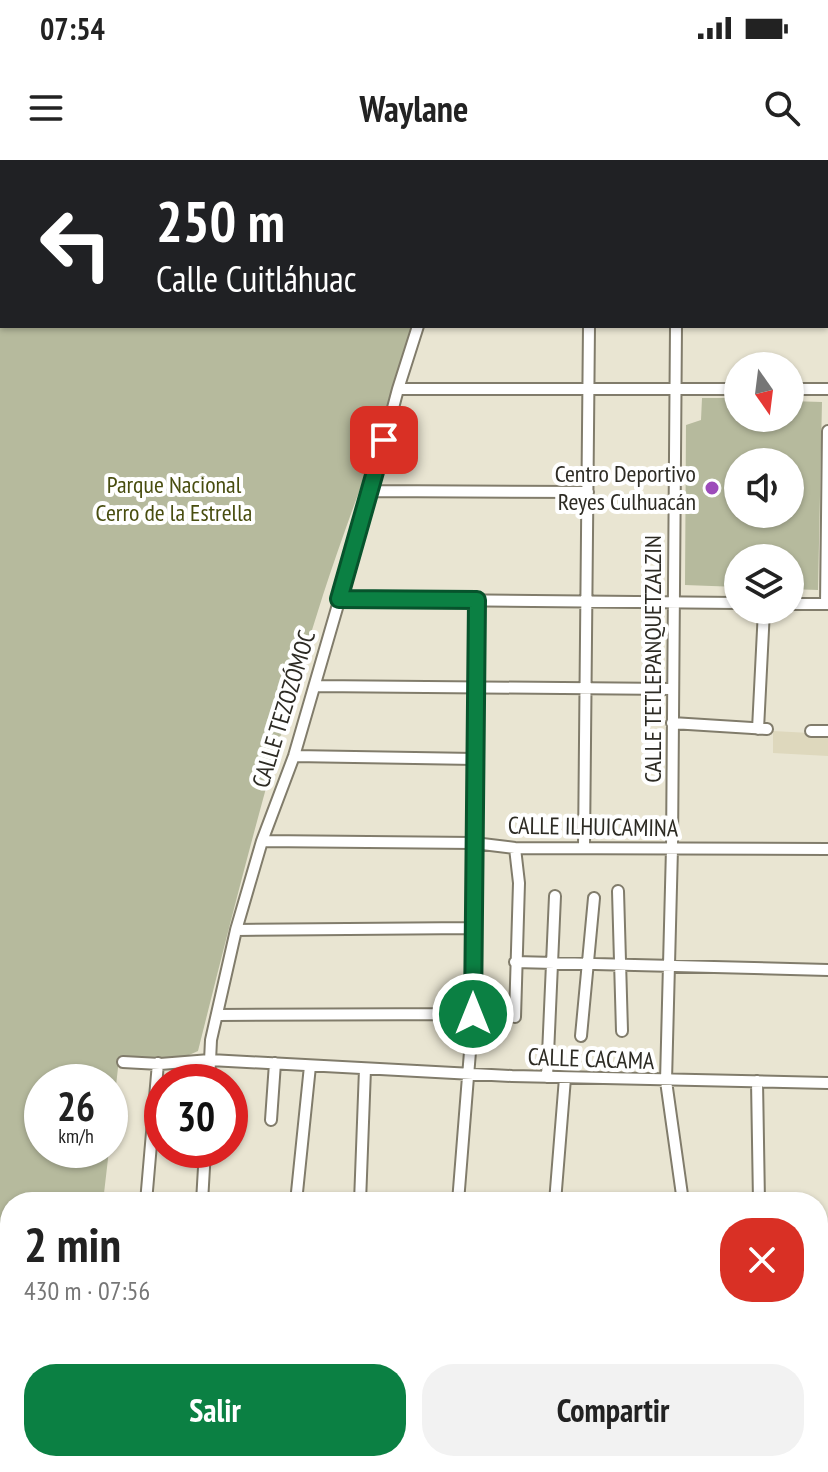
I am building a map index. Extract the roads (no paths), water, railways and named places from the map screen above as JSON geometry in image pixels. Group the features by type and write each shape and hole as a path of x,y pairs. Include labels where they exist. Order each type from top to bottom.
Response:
{"street":[{"name":"CALLE TEZOZÓMOC","path":"210,1064 236,930 262,841 294,756 417,328"},
{"path":"584,847 589,328"},
{"name":"CALLE TETLEPANQUETZALZIN","path":"676,328 672,848 666,1081 682,1192"},
{"path":"398,389 724,389"},
{"path":"804,389 828,389"},
{"path":"804,604 827,604 828,431"},
{"path":"371,491 588,492"},
{"path":"339,599 724,603"},
{"path":"459,1192 473,1014 477,600"},
{"path":"672,723 762,729 764,624"},
{"path":"315,686 672,689"},
{"path":"811,731 828,731"},
{"path":"294,756 475,759"},
{"name":"CALLE ILHUICAMINA","path":"262,841 474,843 515,848 828,849"},
{"path":"515,848 519,883 515,1017"},
{"path":"618,891 622,1031"},
{"path":"547,1077 555,896"},
{"path":"581,1036 594,898"},
{"path":"236,930 473,928"},
{"path":"515,962 828,970"},
{"path":"217,1015 473,1014"},
{"name":"CALLE CACAMA","path":"123,1062 210,1060 565,1078 828,1083"},
{"path":"147,1192 158,1063"},
{"path":"271,1120 275,1063"},
{"path":"297,1192 310,1066"},
{"path":"360,1192 365,1069"},
{"path":"556,1192 565,1078"},
{"path":"757,1081 759,1192"},
{"path":"203,1192 204,1168"}],"place":[{"name":"Centro Deportivo Reyes Culhuacán","path":"712,488"}],"park label":[{"name":"Parque Nacional Cerro de la Estrella","path":"174,499"}]}
